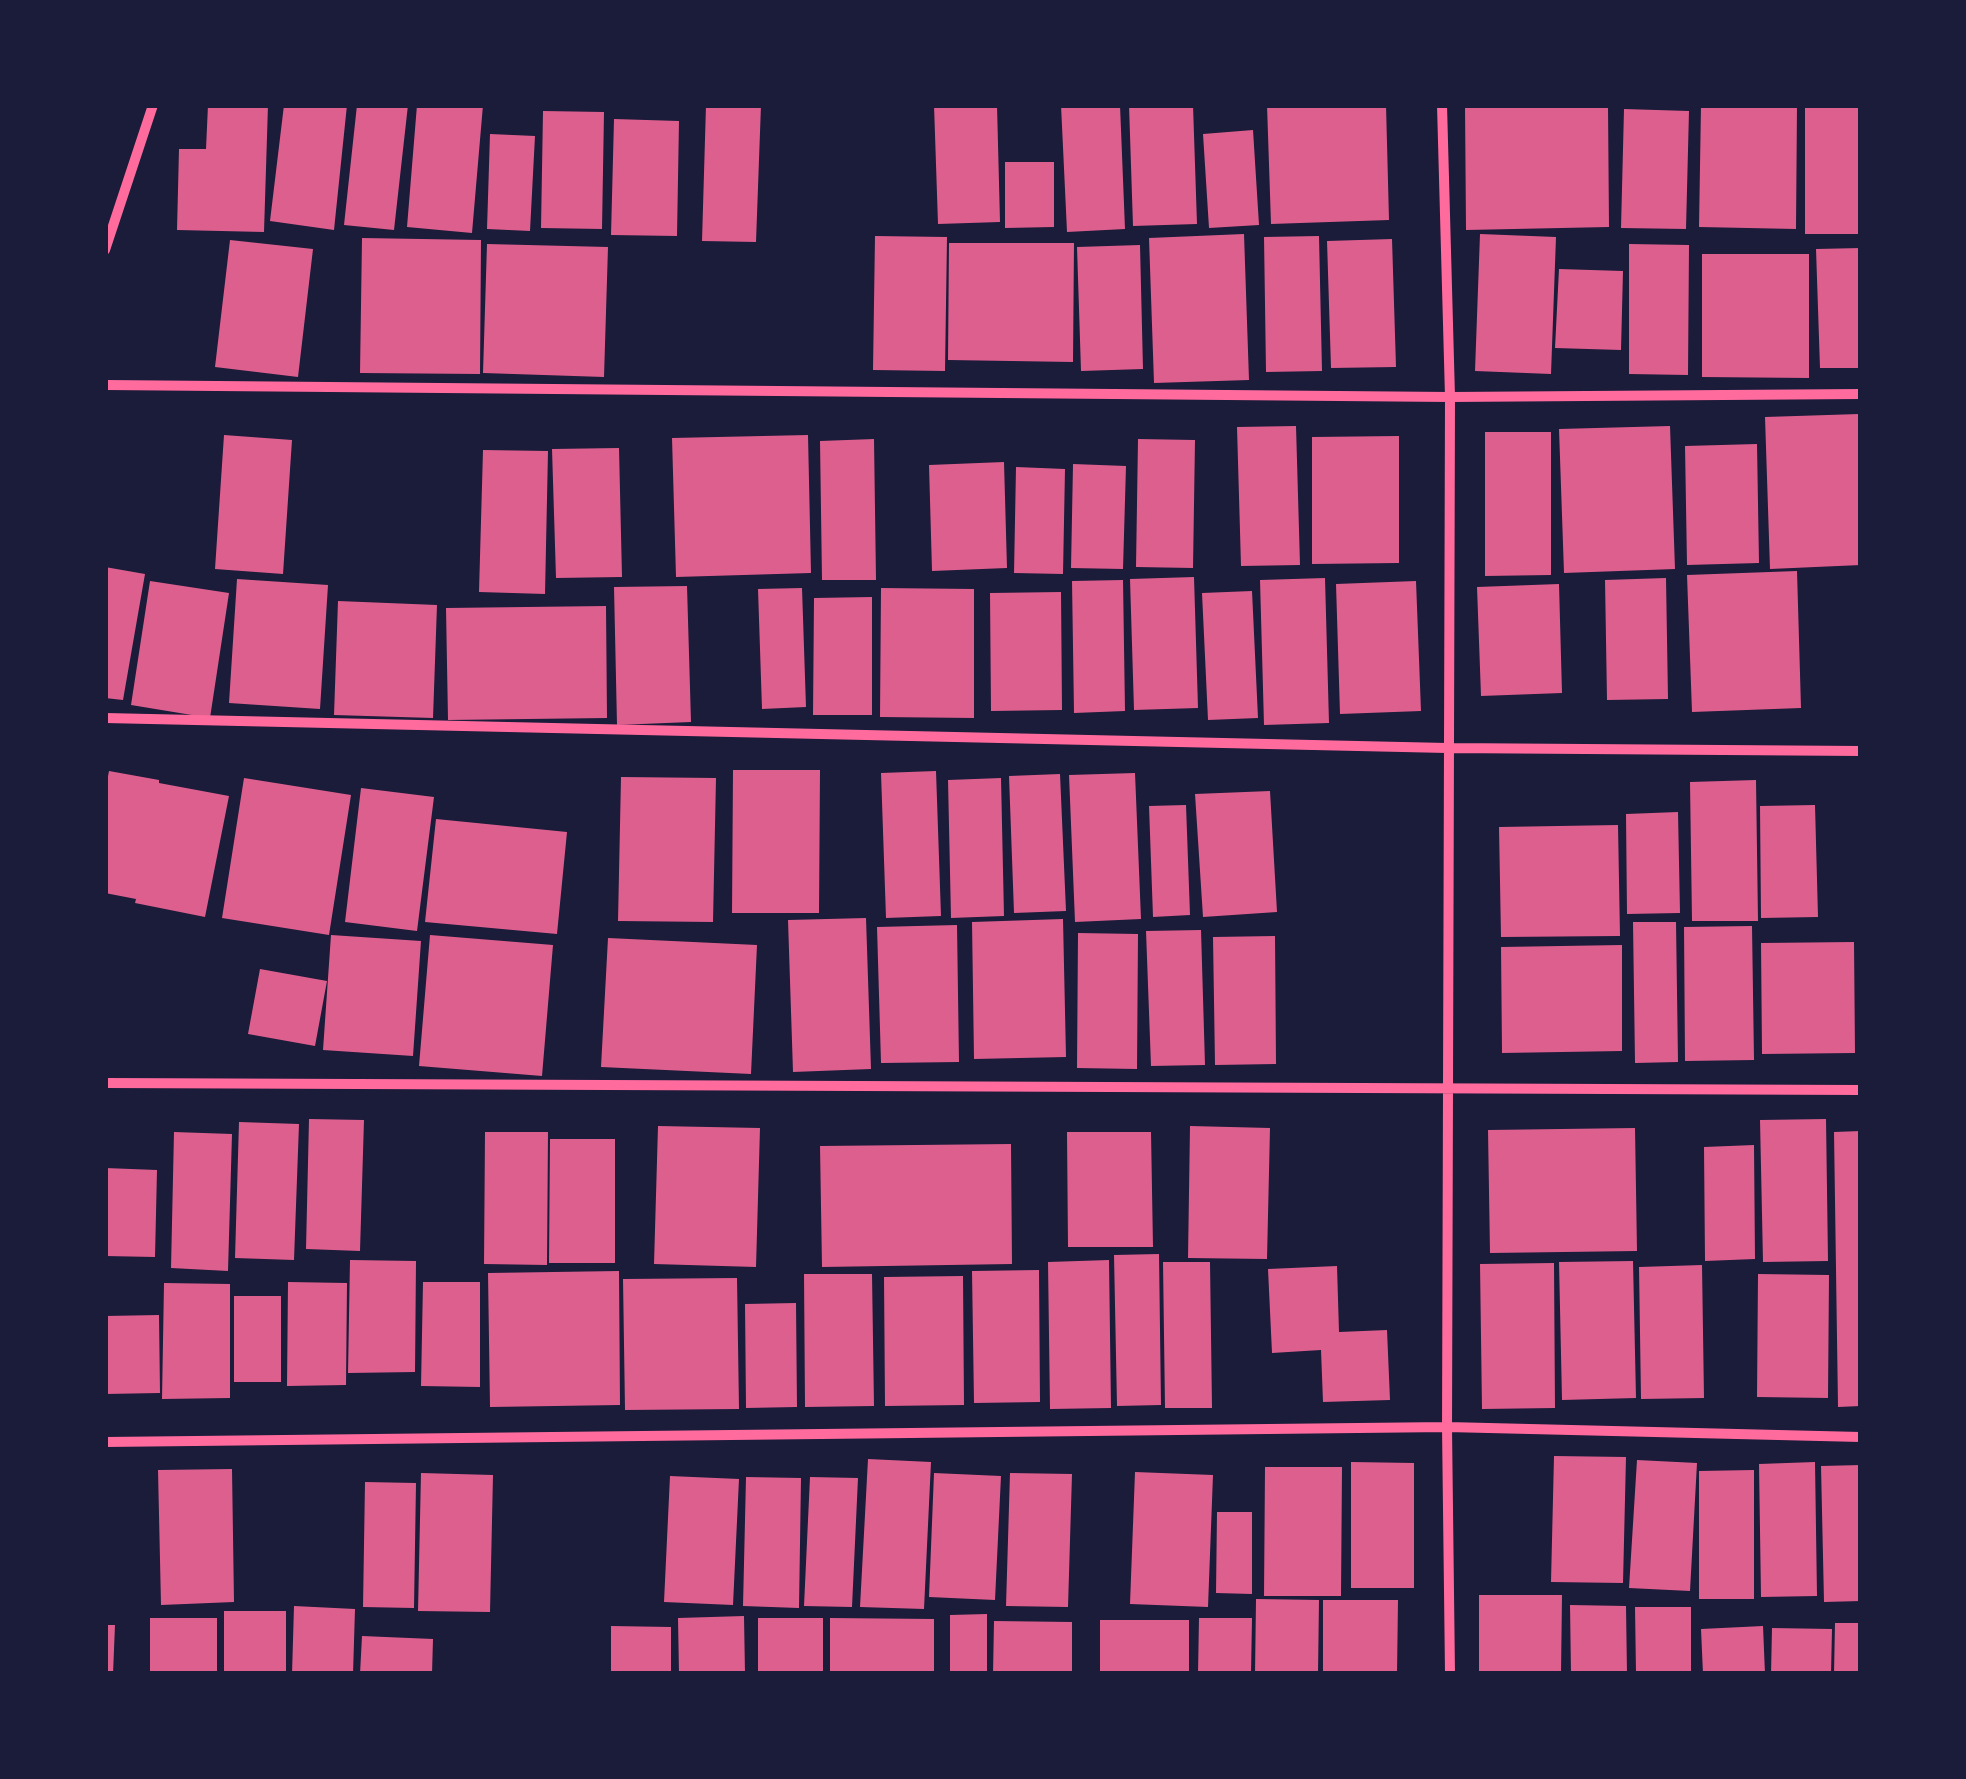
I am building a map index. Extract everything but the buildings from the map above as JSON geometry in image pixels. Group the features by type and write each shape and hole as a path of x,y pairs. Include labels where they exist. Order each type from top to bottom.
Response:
{"street":[{"path":"105,250 108,229 153,105"},
{"path":"1442,105 1450,397 1446,1089 1450,1674"},
{"path":"105,385 1450,397 1861,394"},
{"path":"105,718 1447,748 1861,751"},
{"path":"105,1084 1861,1090"},
{"path":"105,1442 1447,1427 1861,1437"}]}
